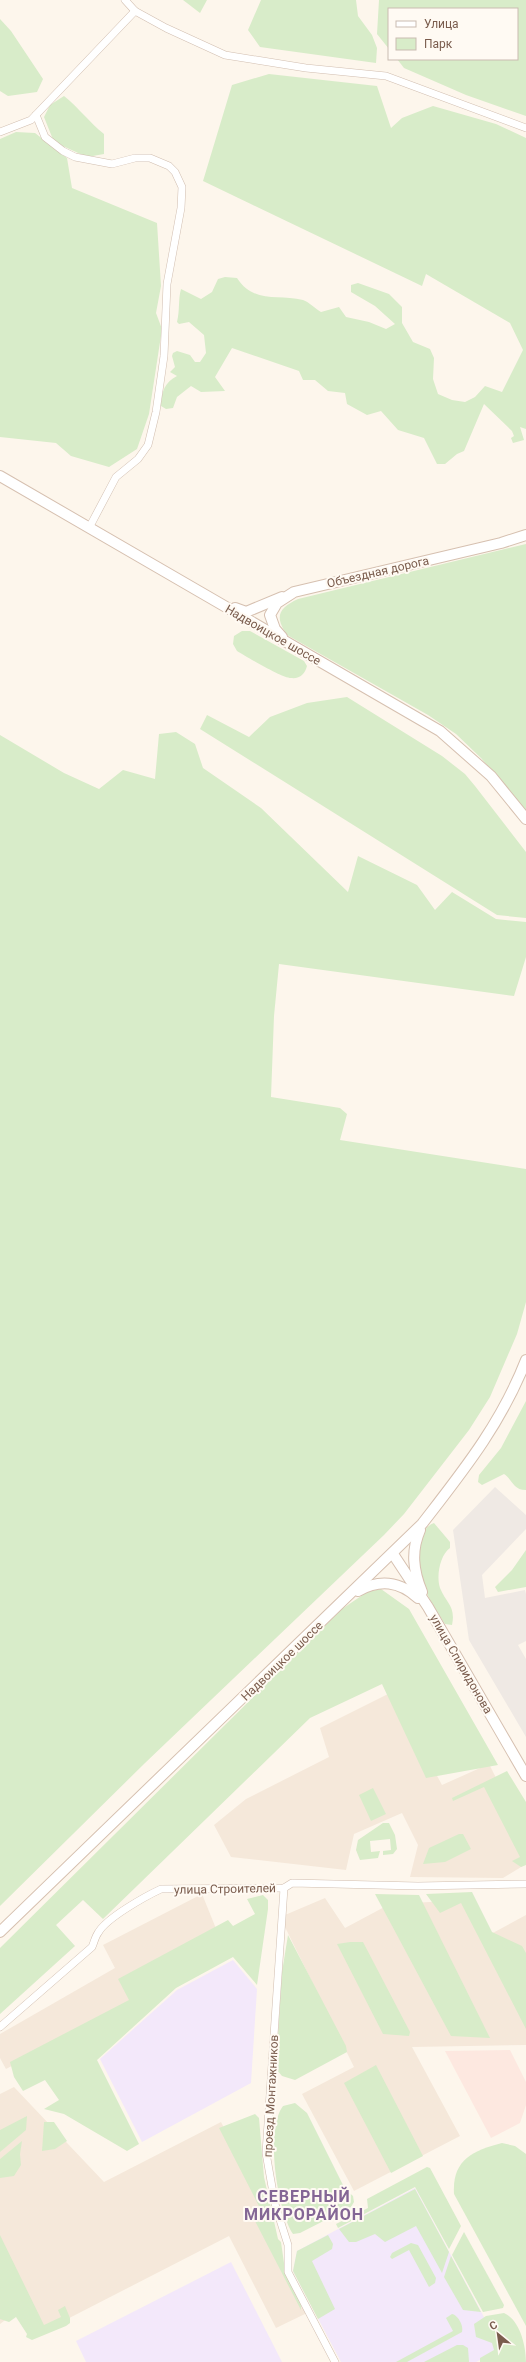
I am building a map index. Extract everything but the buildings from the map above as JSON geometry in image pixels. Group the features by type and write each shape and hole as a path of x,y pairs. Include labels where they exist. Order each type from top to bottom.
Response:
{"main road":[{"name":"Надвоицкое шоссе","path":"0,476 440,731 491,776 526,819"},
{"name":"Объездная дорога","path":"286,642 275,629 270,616 277,603 294,592 501,543 526,535"},
{"path":"211,599 246,612 294,592"},
{"name":"Надвоицкое шоссе","path":"0,1932 393,1554 422,1524 481,1447 514,1390 526,1360"},
{"path":"422,1524 415,1542 413,1561 428,1607"},
{"name":"улица Спиридонова","path":"393,1554 428,1607 526,1776"},
{"path":"342,1603 366,1587 384,1582 405,1588 428,1607"}],"street":[{"path":"126,0 135,11 172,31 225,55 306,68 386,76 526,128"},
{"path":"0,132 20,126 36,115 135,11"},
{"path":"36,115 45,137 53,144 74,157 112,164 135,158 150,158 169,166 175,172 182,187 181,208 167,284 164,356 156,412 148,445 138,459 116,477 89,528"},
{"name":"улица Строителей","path":"0,2027 92,1947 98,1932 144,1897 161,1889 284,1888 292,1883 418,1886 526,1884"},
{"name":"проезд Монтажников","path":"284,1888 266,2153 275,2204 288,2245 288,2272 335,2362"}],"shaded area":[{"path":"495,1487 526,1515 526,1529 482,1575 485,1598 525,1590 526,1641 518,1645 526,1659 526,1737 469,1640 453,1530"},
{"path":"392,1692 442,1785 489,1764 526,1837 526,1864 503,1878 410,1877 418,1845 402,1813 354,1834 346,1870 231,1857 214,1825 246,1799 329,1757 320,1728"},
{"path":"202,1894 217,1931 136,1999 6,2069 0,2058 0,2034 115,1968 103,1945"},
{"path":"325,1898 345,1928 390,1904 470,1900 489,1935 526,1915 526,2045 412,2047 460,2136 354,2191 302,2094 354,2067 284,1925 285,1915"},
{"path":"233,1960 257,1989 251,2083 142,2142 100,2059 177,1990"},
{"path":"510,2050 526,2082 526,2105 520,2123 491,2138 445,2051"},
{"path":"14,2087 104,2182 221,2122 270,2219 261,2223 307,2313 276,2328 229,2236 44,2331 30,2301 0,2324 0,2094"},
{"path":"415,2188 501,2349 476,2362 341,2362 293,2271 297,2251"},
{"path":"231,2262 282,2362 86,2362 76,2341"}],"green space":[{"path":"183,0 207,0 200,13"},
{"path":"261,0 356,0 358,16 372,35 377,48 376,63 260,47 248,30"},
{"path":"379,0 526,0 526,116 466,95 404,68 398,60 518,60 518,8 388,8 388,48 377,34"},
{"path":"0,19 11,31 43,79 37,92 8,96 0,91"},
{"path":"269,74 377,86 391,128 402,118 433,106 496,124 526,138 526,429 520,427 524,440 513,443 511,438 514,436 512,431 484,404 464,451 457,454 445,464 437,464 424,438 398,430 381,411 367,415 347,404 345,393 328,391 315,380 303,380 299,371 232,348 215,377 225,391 201,392 191,386 177,397 173,408 166,409 161,406 164,388 169,381 177,376 170,372 175,367 172,356 173,353 177,351 190,355 195,362 200,362 206,353 204,335 189,322 179,324 177,322 181,289 201,299 212,292 218,279 225,277 237,278 251,292 259,295 303,300 321,312 339,307 346,317 369,322 386,329 395,324 375,306 351,292 351,285 358,283 389,294 402,307 402,323 413,342 430,349 434,358 433,379 438,394 452,400 465,402 475,397 485,386 502,392 523,350 510,323 426,274 422,286 203,181 232,85"},
{"path":"64,96 104,134 104,154 87,157 54,142 44,117 50,105"},
{"path":"16,132 35,133 67,158 72,188 157,223 161,286 156,313 162,329 149,414 137,449 109,467 71,456 56,443 0,437 0,139"},
{"path":"526,544 526,811 481,758 456,734 428,715 287,635 281,623 280,613 286,606 298,599"},
{"path":"242,631 250,631 304,661 307,666 305,671 297,678 280,675 237,651 233,644 234,636"},
{"path":"347,697 442,756 465,774 475,786 526,852 526,918 497,915 200,729 207,715 249,737 270,717 307,703"},
{"path":"176,732 195,744 203,768 261,808 348,892 358,856 417,885 435,910 452,892 496,919 526,922 526,957 514,996 279,964 274,1016 271,1097 340,1108 347,1114 340,1140 526,1169 526,1302 517,1334 490,1397 469,1430 404,1514 384,1535 145,1763 0,1906 0,735 64,773 99,789 123,770 155,779 159,734"},
{"path":"526,1401 526,1490 516,1487 504,1474 482,1485 478,1482 479,1475 501,1448"},
{"path":"434,1523 450,1542 450,1548 441,1561 438,1578 442,1593 452,1609 452,1625 445,1624 432,1604 422,1582 418,1567 418,1556 423,1535 426,1529"},
{"path":"526,1550 526,1587 498,1592 495,1587 512,1570"},
{"path":"381,1589 409,1609 498,1765 426,1778 382,1684 310,1718 103,1919 83,1900 56,1925 75,1946 0,2014 0,1948 342,1609 367,1592"},
{"path":"507,1771 526,1802 526,1865 521,1867 512,1861 520,1857 484,1787 453,1801 452,1798"},
{"path":"373,1788 386,1814 371,1821 359,1795"},
{"path":"383,1823 389,1823 395,1835 397,1849 393,1854 383,1855 383,1851 391,1850 390,1839 370,1841 371,1852 380,1851 378,1858 360,1860 356,1850 358,1840"},
{"path":"459,1834 463,1834 471,1849 445,1862 423,1864 429,1848"},
{"path":"472,1892 492,1932 522,1946 526,1953 526,2029 461,1903 440,1913 426,1894"},
{"path":"375,1894 419,1895 490,2038 451,2036"},
{"path":"263,1895 268,1900 268,1909 257,1985 233,1957 176,1988 97,2060 139,2144 127,2151 64,2114 44,2109 59,2100 45,2080 23,2091 14,2077 10,2062 129,2000 118,1979 228,1920 233,1926 255,1914 247,1899"},
{"path":"288,1935 346,2046 347,2052 295,2080 282,2076 276,2069 282,1972"},
{"path":"363,1942 410,2032 409,2036 383,2034 337,1944"},
{"path":"376,2065 423,2156 391,2173 344,2083"},
{"path":"295,2103 307,2113 345,2189 353,2196 354,2202 351,2207 300,2233 293,2234 282,2207 275,2170 274,2150 278,2117 283,2106"},
{"path":"255,2114 259,2118 264,2177 278,2239 281,2242 285,2270 301,2304 301,2310 255,2221 264,2216 219,2128"},
{"path":"27,2116 26,2130 0,2152 0,2130"},
{"path":"44,2122 54,2122 67,2141 55,2149 42,2151"},
{"path":"22,2141 20,2154 21,2165 14,2176 0,2178 0,2159"},
{"path":"502,2143 515,2146 526,2154 526,2326 454,2194 456,2173 460,2165 473,2154"},
{"path":"427,2167 430,2168 461,2226 449,2249 415,2187 338,2228 336,2224 368,2208 367,2199"},
{"path":"415,2189 449,2252 442,2273 416,2226 385,2242 375,2234 356,2242 349,2242 339,2229"},
{"path":"464,2232 504,2305 503,2308 483,2312 452,2255"},
{"path":"0,2235 44,2325 61,2317 58,2310 65,2306 70,2318 70,2323 32,2340 26,2337 27,2334 16,2317 9,2322 0,2319"},
{"path":"328,2235 333,2244 332,2249 312,2261 335,2309 318,2319 293,2271 297,2251"},
{"path":"411,2243 418,2245 436,2278 435,2283 429,2287 409,2250 392,2259 390,2257 392,2253"},
{"path":"451,2256 481,2312 463,2310 444,2277"},
{"path":"504,2313 510,2316 518,2327 525,2349 526,2362 480,2362 480,2358 494,2350 492,2343 476,2337 474,2324 486,2316"},
{"path":"452,2314 460,2321 462,2332 407,2362 396,2362 453,2331 446,2318"},
{"path":"457,2345 463,2345 468,2348 469,2362 424,2362"}],"district":[{"name":"СЕВЕРНЫЙ МИКРОРАЙОН","path":"304,2205"}]}
